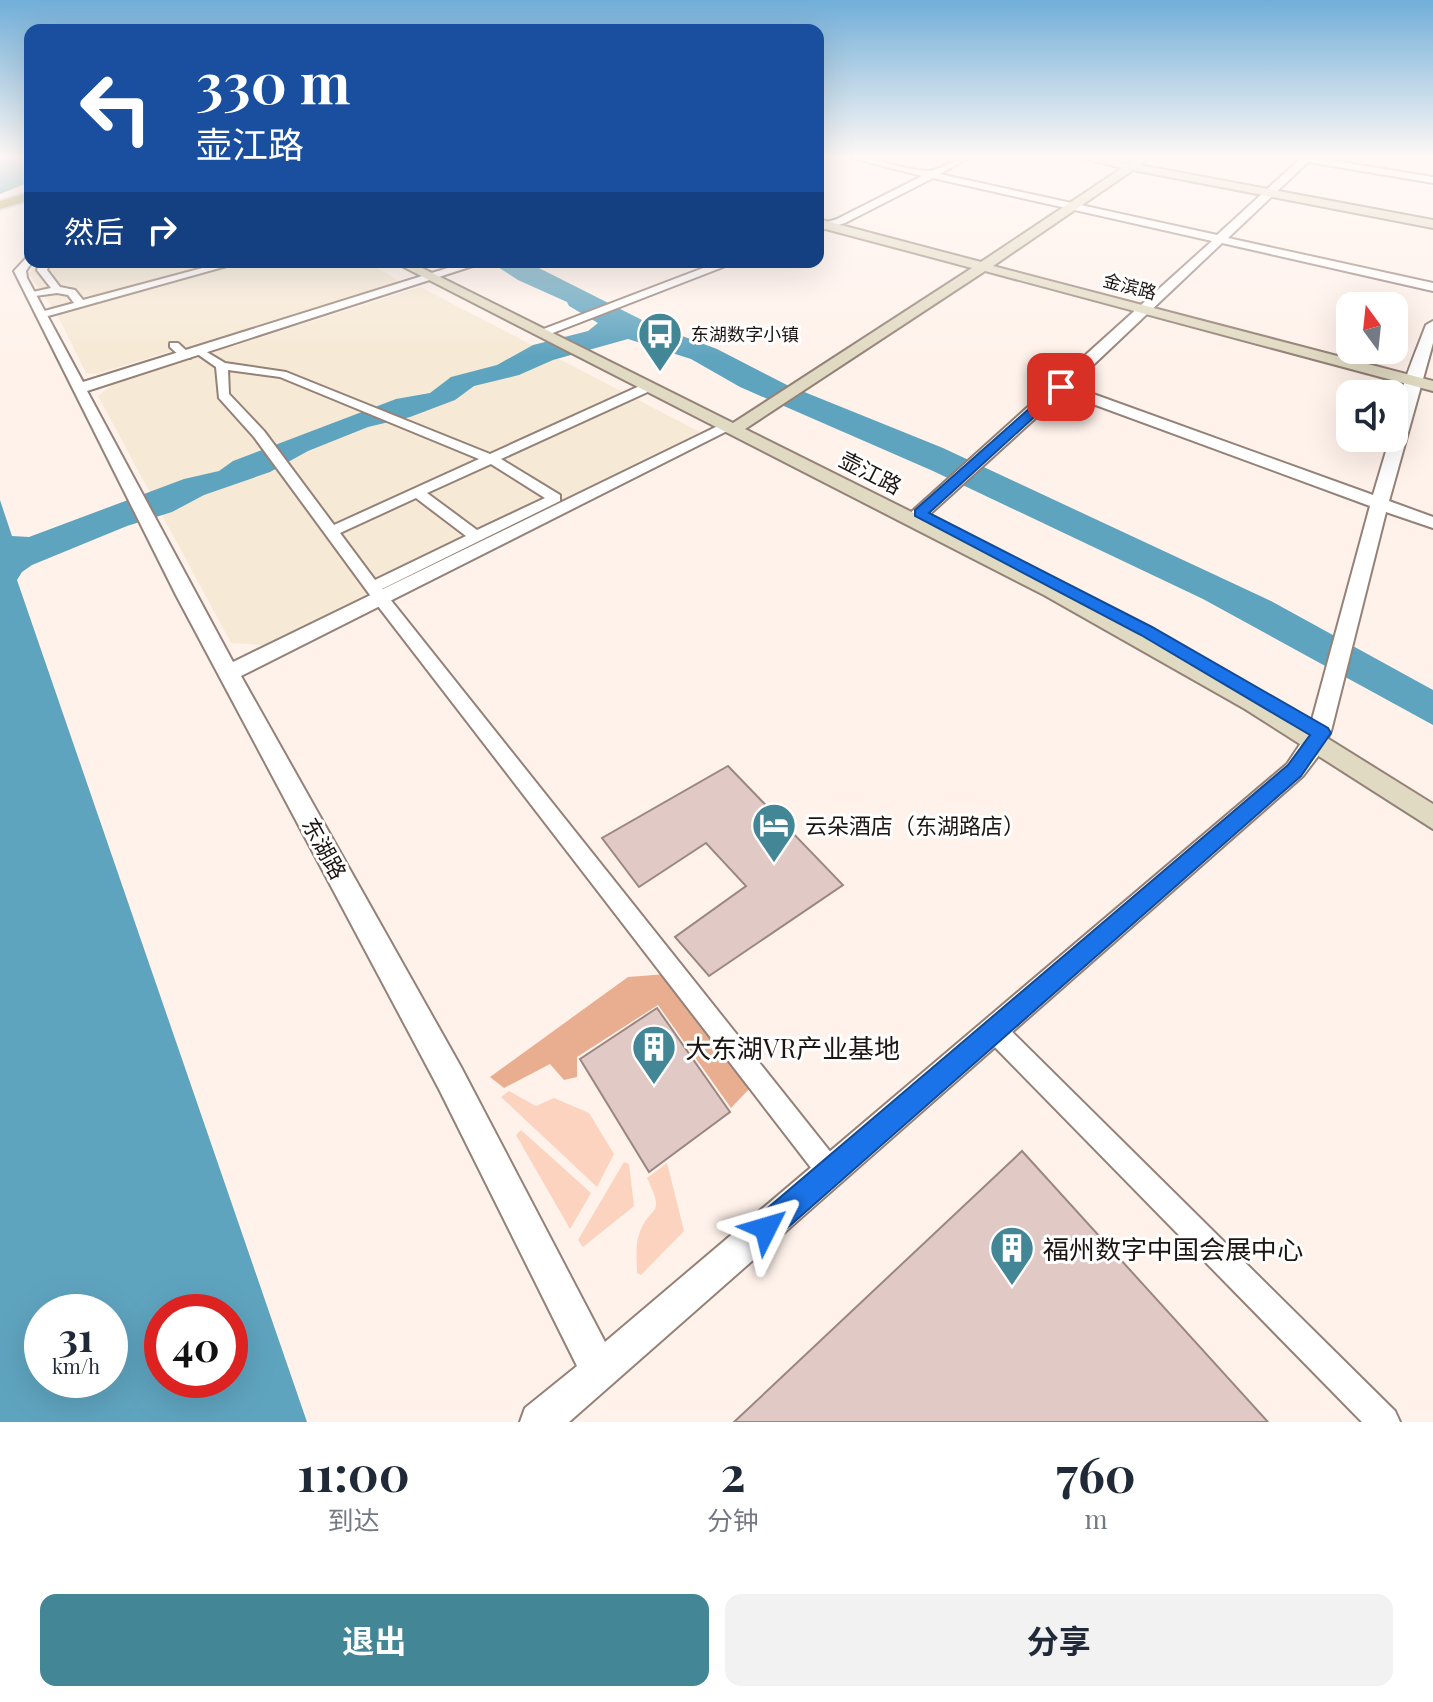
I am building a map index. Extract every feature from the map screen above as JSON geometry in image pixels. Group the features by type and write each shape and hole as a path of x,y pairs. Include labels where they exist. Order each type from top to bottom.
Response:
{"main road":[{"name":"金滨路","path":"833,224 1356,360 1415,376 1433,386"},
{"path":"730,425 1037,224"},
{"name":"壶江路","path":"415,268 916,517 1141,638 1433,802"},
{"name":"壶江路","path":"421,268 434,276"},
{"name":"壶江路","path":"587,353 648,387 730,425"},
{"name":"金滨路","path":"1415,376 1433,375"},
{"name":"壶江路","path":"1319,738 1433,818"}],"street":[{"path":"1153,224 1433,287"},
{"path":"916,517 1236,224"},
{"name":"东湖路","path":"24,265 20,271 21,278 148,522 450,1078 600,1371"},
{"path":"43,268 57,290"},
{"path":"41,315 214,268"},
{"path":"80,388 461,268"},
{"path":"548,334 568,321 713,268"},
{"path":"32,295 57,290 71,292 81,304"},
{"path":"539,1422 1295,770 1319,738 1322,715 1415,376 1433,325"},
{"path":"174,345 186,356"},
{"path":"200,351 222,366 282,374 411,425 491,459 555,498 475,536 228,673"},
{"path":"222,366 223,395 259,434 377,592 831,1173"},
{"path":"331,532 648,387"},
{"path":"1061,387 1433,523"},
{"path":"377,592 730,425"},
{"path":"418,493 475,536"},
{"path":"994,1030 1384,1422"}],"shaded area":[{"path":"32,268 377,268 401,282 96,374 86,373 57,314 29,274"},
{"path":"420,287 700,432 263,645 231,643 98,396 113,384"},
{"path":"667,974 752,1086 731,1108 658,1005 577,1057 577,1077 564,1080 550,1064 504,1088 490,1077 628,977"},
{"path":"509,1091 536,1106 554,1098 589,1113 614,1154 597,1187 501,1097"},
{"path":"521,1130 591,1193 570,1229 516,1135"},
{"path":"624,1162 629,1164 634,1206 583,1247 578,1240"},
{"path":"667,1163 684,1231 641,1275 637,1273 638,1239 656,1206 647,1178"}],"water":[{"path":"499,268 539,268 650,324 717,349 787,385 943,448 1271,601 1433,690 1433,725 1203,599 933,471 740,387 691,359 628,339 553,360 519,375 474,386 455,400 410,417 368,427 308,451 270,472 204,495 172,512 127,526 32,565 17,580 307,1422 0,1422 0,500 12,536 29,537 184,479 219,471 233,461 396,399 430,393 451,377 497,365 533,345 588,331 598,323 567,302"}],"building":[{"name":"云朵酒店（东湖路店）","path":"728,766 843,885 709,976 675,937 746,886 706,843 639,887 602,838"},
{"name":"大东湖VR产业基地","path":"657,1008 730,1112 649,1172 580,1059"},
{"name":"福州数字中国会展中心","path":"1022,1151 1268,1422 734,1422"}],"place":[{"name":"东湖数字小镇","path":"660,373"},
{"name":"云朵酒店（东湖路店）","path":"774,864"},
{"name":"大东湖VR产业基地","path":"654,1086"},
{"name":"福州数字中国会展中心","path":"1012,1287"}],"route":[{"path":"766,1228 1295,770 1322,733 1147,631 920,513 1061,387"}]}
